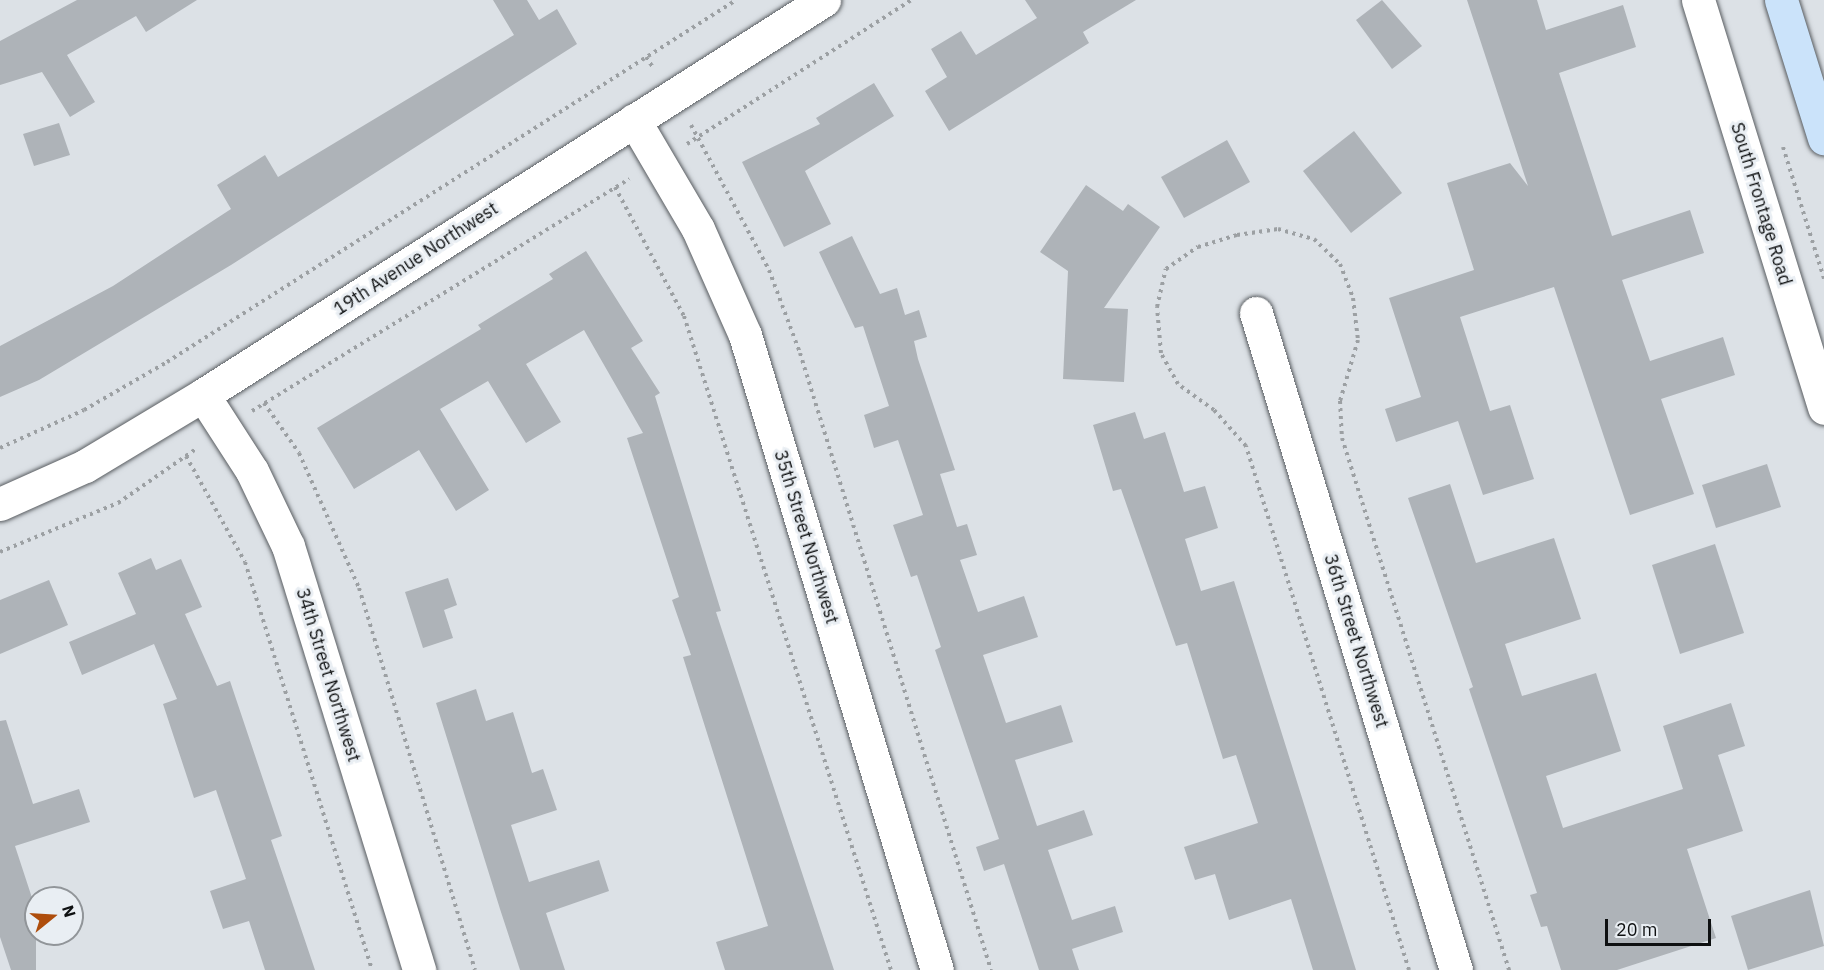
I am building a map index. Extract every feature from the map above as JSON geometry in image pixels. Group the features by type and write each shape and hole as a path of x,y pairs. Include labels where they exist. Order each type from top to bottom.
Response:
{"main road":[{"path":"1781,0 1824,138"}],"street":[{"name":"19th Avenue Northwest","path":"0,504 85,466 203,395 824,0"},
{"name":"South Frontage Road","path":"1698,0 1824,408"},
{"name":"35th Street Northwest","path":"634,120 698,229 745,335 937,970"},
{"name":"36th Street Northwest","path":"1257,313 1456,970"},
{"name":"34th Street Northwest","path":"203,395 252,471 288,546 419,970"}],"path":[{"path":"0,448 84,410 167,362 736,0"},
{"path":"911,0 699,136 769,270 800,353 991,970"},
{"path":"475,970 358,588 299,453 264,402 615,187 684,316 891,970"},
{"path":"0,552 118,502 186,456 245,562 372,970"}],"building":[{"path":"77,0 197,0 146,32 136,16 67,55 95,102 70,117 42,72 0,85 0,41"},
{"path":"493,0 527,0 539,20 557,9 577,44 231,265 39,380 0,397 0,346 113,286 231,209 217,185 265,155 278,177 514,35"},
{"path":"1025,0 1136,0 1083,32 1089,43 949,131 925,91 947,77 931,49 961,31 976,55 1037,18"},
{"path":"1382,0 1422,46 1392,69 1356,20"},
{"path":"1467,0 1537,0 1546,30 1623,5 1636,47 1559,73 1612,236 1690,210 1704,253 1622,280 1650,361 1723,337 1735,375 1661,399 1694,494 1630,515 1554,287 1460,317 1490,411 1510,405 1534,479 1483,495 1458,421 1396,442 1385,409 1421,397 1389,298 1474,270 1447,183 1510,163 1528,186"},
{"path":"874,83 894,116 805,171 831,224 784,247 742,162 820,124 816,118"},
{"path":"59,123 70,155 34,166 23,134"},
{"path":"1354,131 1402,193 1351,233 1303,171"},
{"path":"1227,140 1250,182 1184,218 1161,177"},
{"path":"1086,185 1123,211 1128,204 1160,227 1104,308 1128,309 1124,382 1063,379 1068,271 1040,252"},
{"path":"852,236 880,294 897,288 905,315 919,310 927,337 914,341 955,470 940,474 957,527 967,524 977,555 960,560 978,612 1024,596 1038,637 983,655 1006,723 1061,705 1073,742 1015,760 1037,826 1084,810 1093,835 1048,850 1072,920 1115,906 1123,932 1072,949 1079,970 1039,970 1004,864 984,871 976,847 999,839 935,650 941,647 917,575 911,577 893,525 923,515 898,440 874,448 864,415 889,406 863,326 855,328 819,252"},
{"path":"586,251 643,341 631,348 660,393 655,396 721,611 716,612 834,970 725,970 716,942 768,926 683,657 691,655 672,600 679,597 627,438 643,433 584,330 526,364 561,422 526,443 488,381 440,409 489,490 456,511 419,450 354,489 317,428 481,329 478,325 553,279 549,274"},
{"path":"1135,412 1144,439 1165,432 1184,492 1205,486 1218,528 1185,539 1201,591 1234,581 1356,970 1313,970 1291,899 1229,920 1215,874 1195,880 1184,847 1258,823 1236,755 1223,759 1187,643 1176,646 1121,489 1113,491 1093,425"},
{"path":"1767,464 1781,507 1716,528 1702,485"},
{"path":"1450,484 1476,563 1554,538 1581,619 1505,644 1522,696 1596,673 1621,751 1546,776 1563,828 1683,789 1663,726 1731,703 1745,746 1718,755 1743,831 1687,849 1716,938 1617,970 1561,970 1547,926 1541,927 1530,895 1537,893 1469,689 1473,687 1408,498"},
{"path":"1715,544 1744,633 1680,654 1652,565"},
{"path":"151,558 156,570 181,559 202,607 185,614 217,686 230,681 282,836 271,840 315,970 265,970 249,921 223,929 210,891 246,879 216,790 194,798 163,704 177,699 154,644 82,675 69,642 136,614 118,573"},
{"path":"448,578 457,605 444,610 453,638 423,648 405,592"},
{"path":"49,580 68,625 0,654 0,600"},
{"path":"476,689 486,721 513,712 532,773 543,769 557,810 511,825 529,882 599,860 609,891 546,913 565,970 520,970 500,909 436,703"},
{"path":"6,720 33,804 79,789 90,822 15,846 28,886 24,886 24,946 36,946 36,970 11,970 0,937 0,721"},
{"path":"1810,890 1824,946 1748,970 1731,916"}]}
